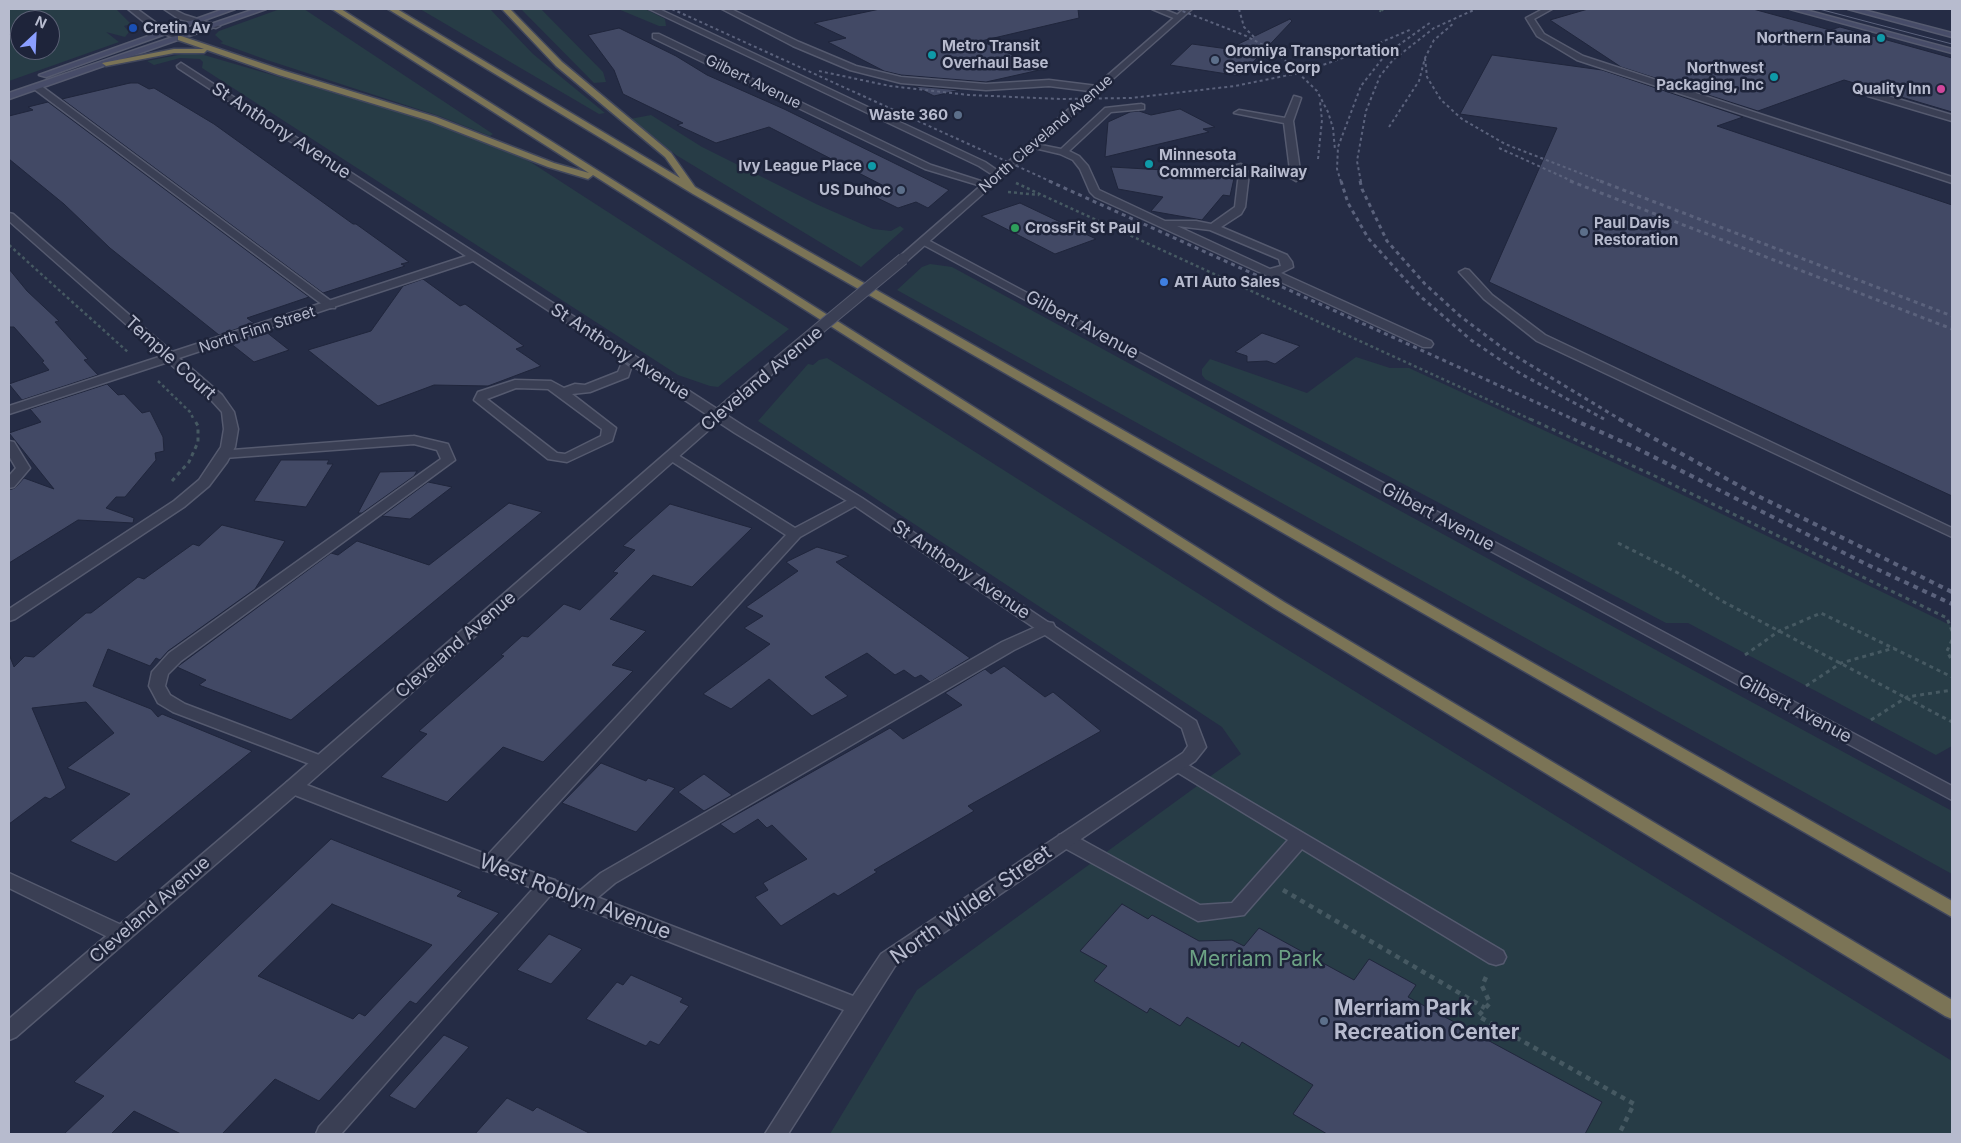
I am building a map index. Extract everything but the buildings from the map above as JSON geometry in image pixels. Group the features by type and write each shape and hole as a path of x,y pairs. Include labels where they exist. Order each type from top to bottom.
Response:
{"highway":[{"path":"336,9 1279,605 1952,1010"},
{"path":"392,9 697,192 1952,910"},
{"path":"506,9 559,64 668,155 697,192"},
{"path":"181,38 433,119 551,165 606,181"},
{"path":"106,63 174,51 218,51"}],"main road":[{"path":"9,87 231,9"},
{"path":"9,96 262,9"},
{"path":"1794,9 1952,51"},
{"path":"1852,9 1952,35"}],"street":[{"path":"132,9 156,27 181,38"},
{"path":"168,9 182,17 216,26"},
{"path":"654,9 973,160 999,175"},
{"path":"726,9 796,44 853,68 901,80 986,87 1049,83 1097,89"},
{"path":"1156,9 1179,17"},
{"name":"North Cleveland Avenue","path":"903,259 1188,9"},
{"path":"1548,9 1530,18 1542,36 1580,58 1952,180"},
{"name":"Gilbert Avenue","path":"656,36 928,166 985,186"},
{"name":"St Anthony Avenue","path":"181,66 475,257 631,365 719,416 857,501 1047,626 1190,725 1196,747"},
{"path":"37,87 331,306"},
{"path":"1871,94 1952,118"},
{"path":"1296,178 1288,121 1297,98"},
{"path":"1063,152 1108,110 1141,107"},
{"path":"1239,113 1288,121"},
{"path":"1031,146 1063,152 1076,158 1081,163 1095,192 1099,195 1427,344"},
{"path":"1213,228 1237,212 1240,207 1244,172 1238,166"},
{"name":"Temple Court","path":"9,216 217,398 228,412 232,429 224,454 204,483 179,504 9,616"},
{"path":"1160,223 1196,224 1213,228 1283,256 1287,262 1287,267 1282,270 1269,272"},
{"name":"Gilbert Avenue","path":"924,241 1952,794"},
{"name":"North Finn Street","path":"10,408 171,358 475,257"},
{"name":"Cleveland Avenue","path":"9,1031 293,787 775,365 903,259"},
{"path":"1465,272 1488,298 1541,338 1952,532"},
{"path":"569,391 609,428 608,438 566,458 553,456 480,400 482,395 515,384 551,385 569,391 586,389 624,374 631,365"},
{"path":"224,454 414,440 443,447 448,460 175,657 160,672 157,686 164,699 179,708 321,762"},
{"path":"9,445 22,468 9,484"},
{"path":"672,456 795,534"},
{"path":"490,866 795,534 857,501"},
{"path":"583,899 617,873 1008,646 1047,626"},
{"name":"North Wilder Street","path":"776,1134 888,960 1190,757 1196,747"},
{"path":"1178,765 1496,957"},
{"name":"West Roblyn Avenue","path":"293,787 490,866 548,885 858,1006"},
{"path":"1066,840 1198,913 1237,910 1300,839"},
{"path":"9,880 121,934"},
{"path":"327,1134 548,885"}],"path":[{"path":"1380,12 1381,9 1384,11"},
{"path":"999,175 1658,477 1947,618 1952,631"},
{"path":"985,186 1043,195"},
{"path":"9,245 134,357"},
{"path":"155,378 190,412 198,426 198,442 189,462 167,487"},
{"path":"1618,543 1678,573 1722,601 1908,697 1952,722"},
{"path":"1745,655 1779,631 1821,613 1952,677"},
{"path":"1952,640 1947,651 1952,661"},
{"path":"1806,686 1841,663 1895,648"},
{"path":"1871,720 1908,697 1952,690"},
{"path":"1274,886 1485,1008"},
{"path":"1496,957 1482,986 1490,1003 1478,1016 1634,1104 1619,1134"}],"green space":[{"path":"9,9 116,9 131,24 124,26 129,32 125,37 106,32 119,42 9,81"},
{"path":"280,9 304,9 493,134 490,136 439,116 267,60 220,43 223,42 215,35 219,31"},
{"path":"420,9 490,9 533,54 605,113 599,114"},
{"path":"521,9 541,9 603,72 606,82 594,83"},
{"path":"618,9 645,9 665,19 666,26 659,26"},
{"path":"188,53 204,55 430,121 500,147 532,163 789,329 718,387 678,375 202,68 203,62 200,59 180,58 154,65 147,61"},
{"path":"651,115 702,147 816,204 873,229 891,231 900,226 904,229 861,267 676,155 630,119"},
{"path":"930,264 952,267 1952,811 1952,874 897,290 922,267"},
{"path":"1356,357 1390,368 1409,368 1656,482 1952,626 1952,746 1936,755 1688,623 1666,623 1205,379 1202,375 1202,369 1210,359 1307,393"},
{"name":"Merriam Park","path":"827,358 1251,627 1952,1061 1952,1134 830,1134 917,990 1241,754 1222,727 758,421 808,364 813,365 819,360"}],"tram line":[{"path":"1819,9 1952,44"}],"railway":[{"path":"672,9 1052,182"},
{"path":"1177,9 1244,35 1271,49 1298,73"},
{"path":"1239,9 1244,27 1255,38"},
{"path":"1361,182 1357,161 1366,111 1380,76 1393,60 1434,28 1476,9"},
{"path":"1341,182 1337,169 1338,147 1361,86 1386,54 1431,22"},
{"path":"1425,58 1434,40 1454,23"},
{"path":"1298,73 1349,56 1412,29"},
{"path":"1389,127 1419,81 1425,58"},
{"path":"1425,58 1427,77 1441,100 1462,119 1505,144 1603,182"},
{"path":"819,71 890,86 969,95 1060,99 1131,98 1235,86 1298,73"},
{"path":"1298,73 1317,91 1328,112 1333,128 1335,150"},
{"path":"1318,159 1322,120 1320,102"},
{"path":"1499,148 1574,182"},
{"path":"1049,181 1575,420"},
{"path":"1341,181 1348,203 1368,238 1420,296 1471,340 1521,374 1604,419"},
{"path":"1360,181 1387,241 1425,284 1460,316 1504,349 1621,420"},
{"path":"1570,181 1952,329"},
{"path":"1600,181 1952,316"},
{"path":"1572,419 1632,446 1868,565 1952,604"},
{"path":"1619,419 1754,494 1952,592"}],"place":[{"name":"Cretin Av","path":"133,28"},
{"name":"Northern Fauna","path":"1881,38"},
{"name":"Metro Transit Overhaul Base","path":"932,55"},
{"name":"Oromiya Transportation Service Corp","path":"1215,60"},
{"name":"Northwest Packaging, Inc","path":"1774,77"},
{"name":"Quality Inn","path":"1941,89"},
{"name":"Waste 360","path":"958,115"},
{"name":"Minnesota Commercial Railway","path":"1149,164"},
{"name":"Ivy League Place","path":"872,166"},
{"name":"US Duhoc","path":"901,190"},
{"name":"CrossFit St Paul","path":"1015,228"},
{"name":"Paul Davis Restoration","path":"1584,232"},
{"name":"ATI Auto Sales","path":"1164,282"},
{"name":"Merriam Park Recreation Center","path":"1324,1021"}]}
